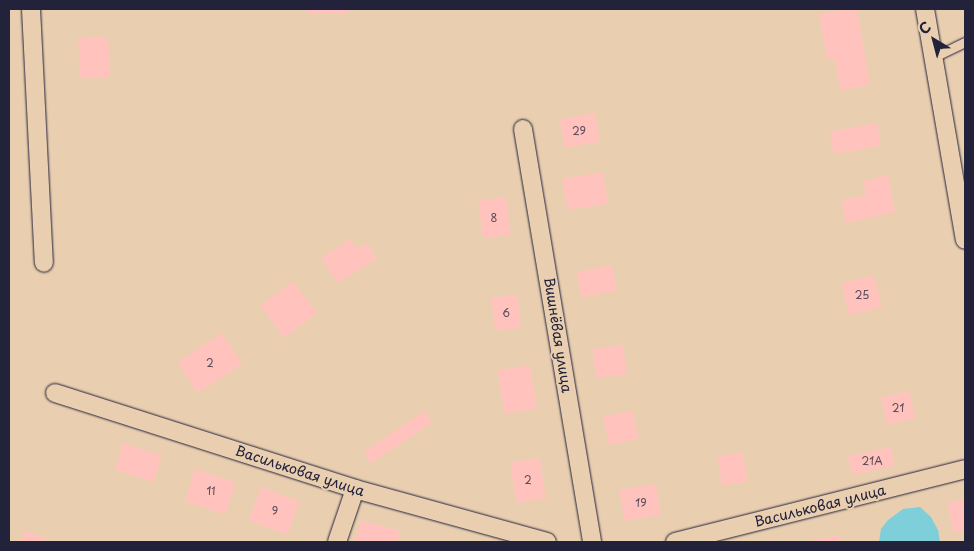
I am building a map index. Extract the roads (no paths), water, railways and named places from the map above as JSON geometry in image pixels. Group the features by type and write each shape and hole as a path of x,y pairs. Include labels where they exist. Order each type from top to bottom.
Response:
{"street":[{"path":"30,9 44,263"},
{"path":"925,9 965,240"},
{"name":"Вишнёвая улица","path":"523,129 592,542"},
{"name":"Васильковая улица","path":"56,393 355,489 547,542"},
{"name":"Васильковая улица","path":"675,542 965,469"},
{"path":"337,542 355,489"}],"lane":[{"path":"934,57 965,42"}],"water":[{"path":"920,507 931,517 938,530 940,542 879,542 881,529 888,520 903,509"}]}
